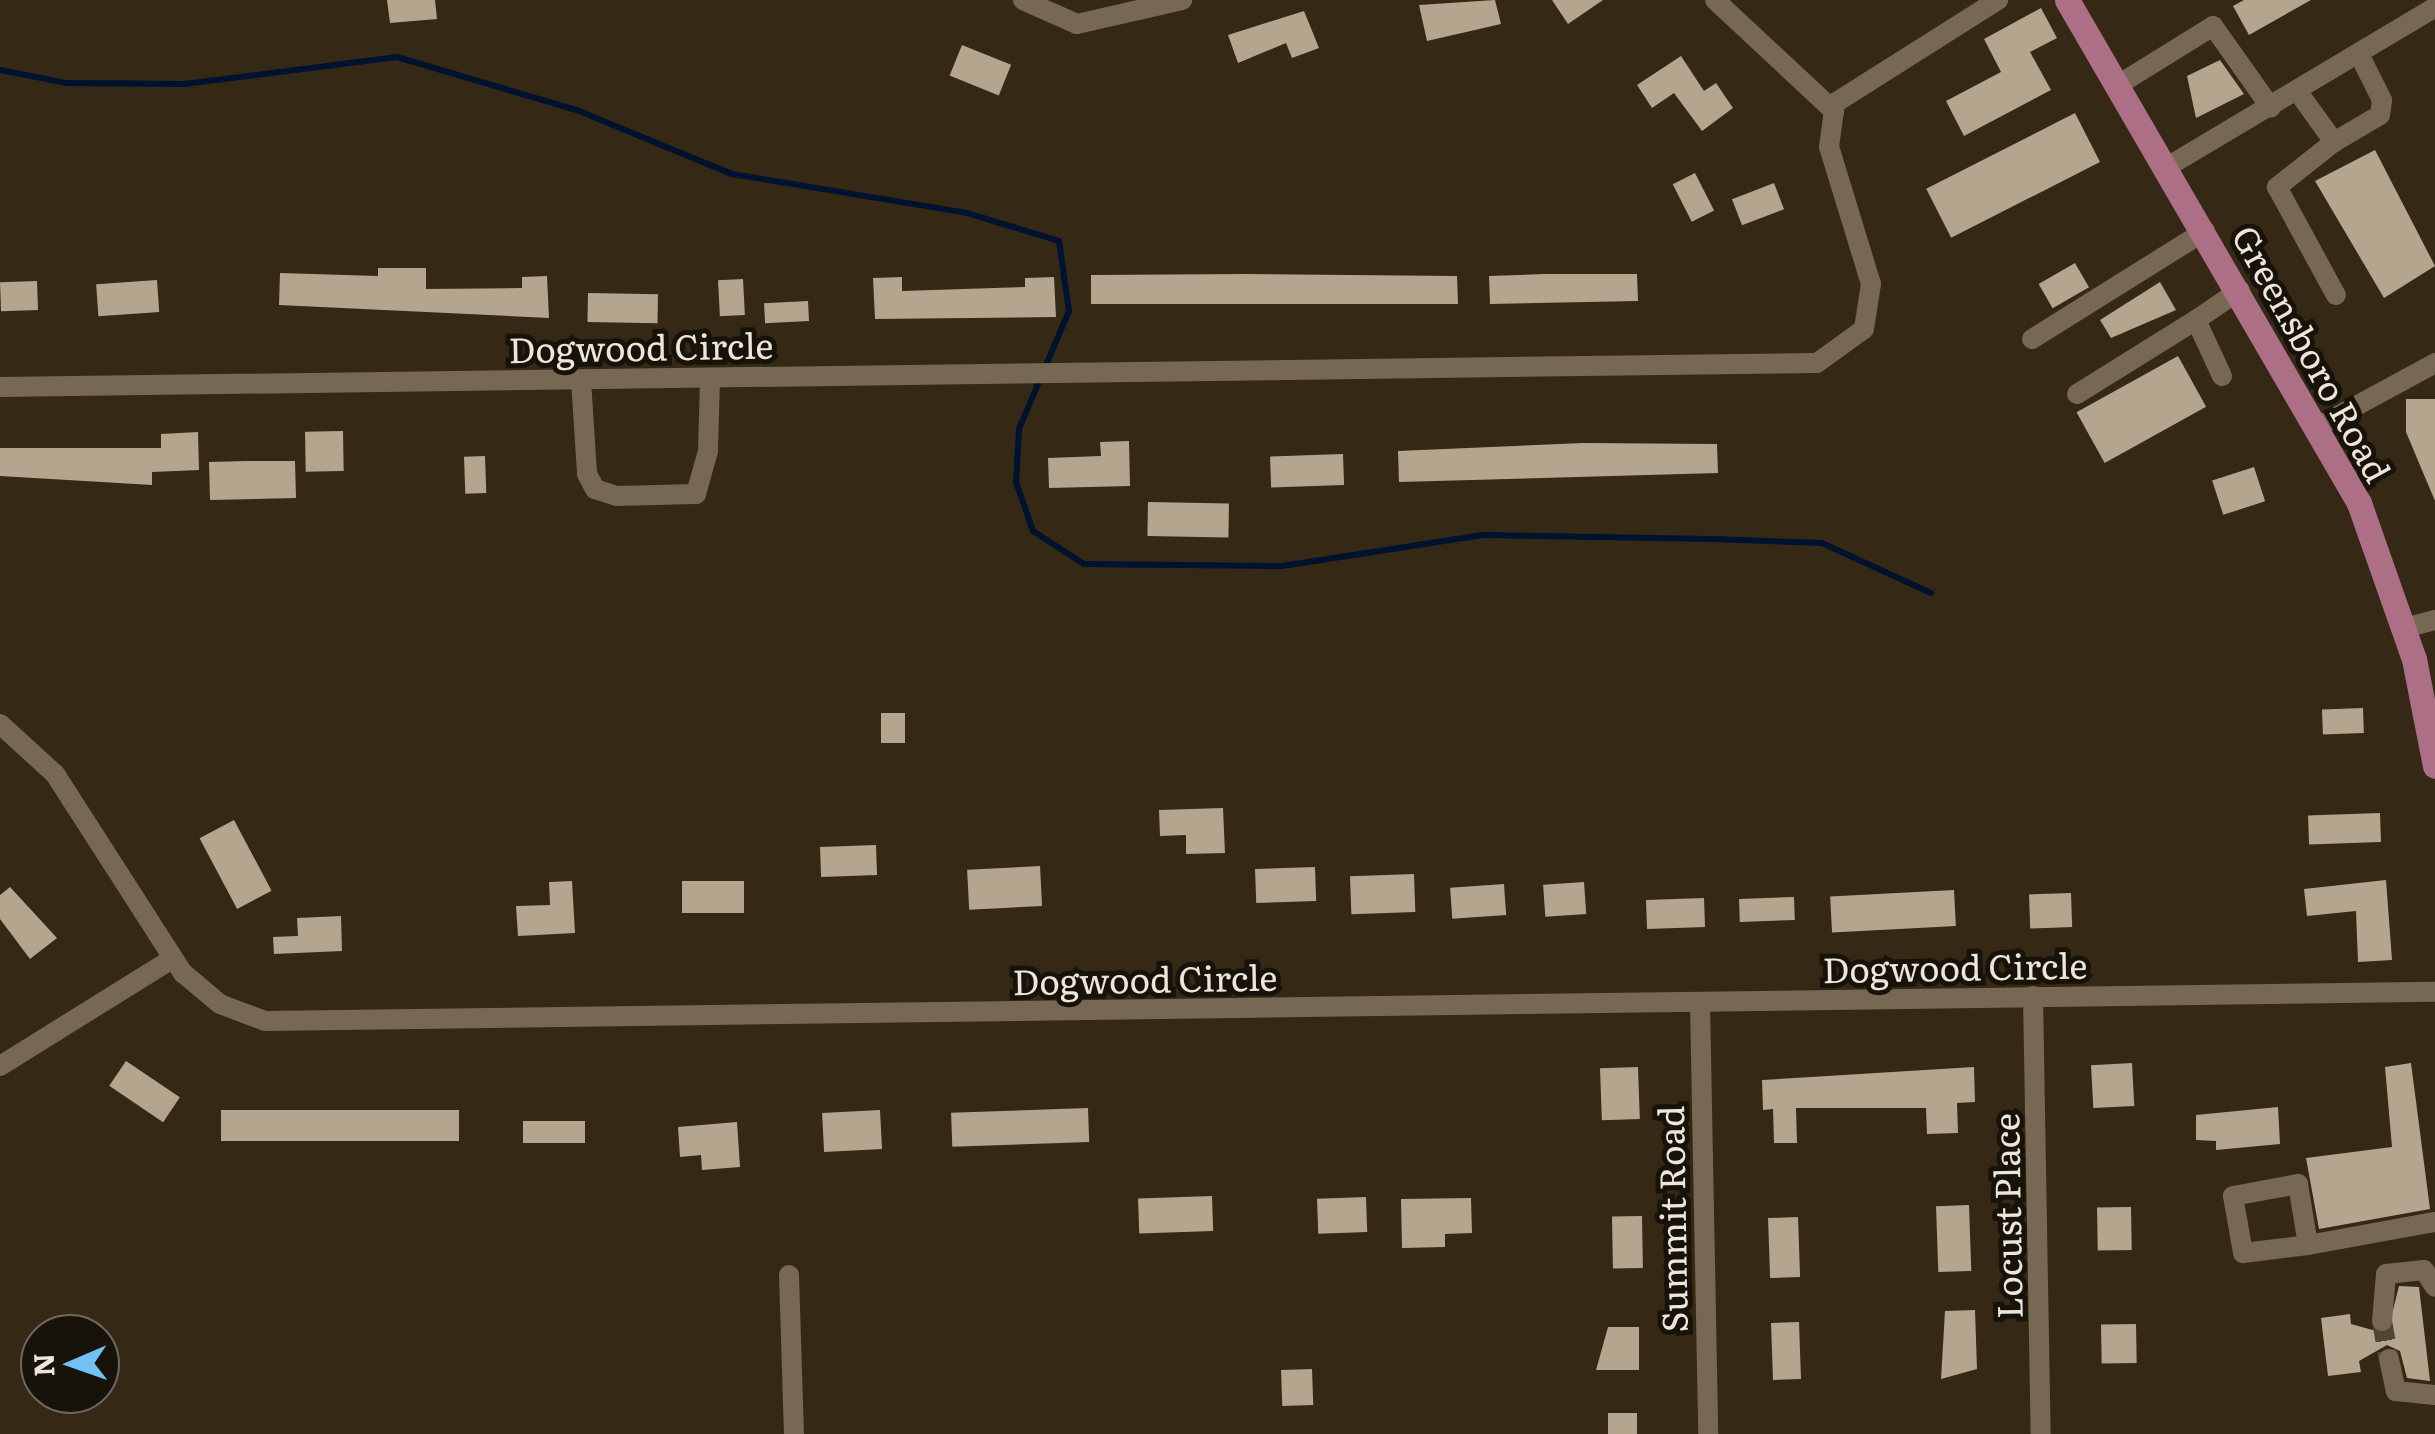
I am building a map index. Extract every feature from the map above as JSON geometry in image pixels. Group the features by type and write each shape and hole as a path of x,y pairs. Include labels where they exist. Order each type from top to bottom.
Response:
{"main road":[{"name":"Greensboro Road","path":"2066,0 2321,425 2405,628 2432,731 2435,766"}],"street":[{"path":"1023,0 1077,24 1182,0"},
{"path":"1715,0 1834,111 1998,0"},
{"path":"2167,167 2435,7"},
{"path":"2118,85 2212,26 2271,108"},
{"path":"2336,295 2277,187 2334,142 2380,115 2382,100 2359,54"},
{"path":"2298,92 2334,142"},
{"name":"Dogwood Circle","path":"0,388 1817,363 1864,329 1871,284 1829,147 1834,111"},
{"path":"2032,339 2205,231"},
{"path":"2077,394 2240,290"},
{"path":"2196,320 2222,376"},
{"path":"2321,425 2435,363"},
{"path":"581,380 587,474 595,489 616,496 696,494 708,451 710,378"},
{"path":"2405,628 2435,620"},
{"name":"Dogwood Circle","path":"0,724 55,774 172,959 220,1004 265,1022 2435,992"},
{"path":"0,1066 172,959"},
{"name":"Locust Place","path":"2034,996 2041,1434"},
{"name":"Summit Road","path":"1700,1004 1708,1434"},
{"path":"2308,1245 2435,1222"},
{"path":"2382,1321 2386,1274 2424,1270 2435,1288"},
{"path":"789,1275 794,1434"},
{"path":"2389,1359 2396,1391 2435,1395"}],"building":[{"path":"387,0 435,0 437,19 390,23"},
{"path":"1495,0 1501,24 1427,41 1419,5"},
{"path":"1552,0 1603,0 1568,24"},
{"path":"2244,0 2311,0 2249,35 2233,6"},
{"path":"2041,8 2057,38 2030,52 2051,90 1964,136 1946,101 2001,72 1984,39"},
{"path":"1304,11 1319,48 1292,58 1286,43 1238,63 1228,35"},
{"path":"962,45 1011,65 999,95 950,76"},
{"path":"1681,56 1704,91 1716,83 1733,108 1702,131 1674,93 1652,108 1637,85"},
{"path":"2220,60 2244,94 2196,118 2187,76"},
{"path":"2075,113 2100,162 1951,238 1926,189"},
{"path":"2375,150 2435,266 2384,298 2315,181"},
{"path":"1695,173 1714,210 1692,222 1673,184"},
{"path":"1774,183 1784,209 1742,225 1732,199"},
{"path":"2075,263 2089,287 2053,308 2039,284"},
{"path":"378,268 426,268 426,289 522,288 522,277 547,276 549,318 279,305 280,273 378,276"},
{"path":"1637,274 1638,301 1490,304 1489,276"},
{"path":"1091,275 1457,276 1458,304 1091,304"},
{"path":"902,277 902,291 1025,287 1025,278 1054,277 1056,317 875,319 873,278"},
{"path":"743,279 745,315 720,316 718,280"},
{"path":"157,280 159,312 98,316 96,284"},
{"path":"37,281 38,310 1,311 0,282"},
{"path":"2160,282 2176,310 2111,338 2100,320"},
{"path":"588,293 658,294 657,323 587,322"},
{"path":"808,301 809,321 765,323 764,303"},
{"path":"2178,356 2206,407 2105,463 2077,412"},
{"path":"2406,399 2435,399 2435,501 2406,432"},
{"path":"343,431 344,471 306,472 305,432"},
{"path":"198,432 199,470 152,472 152,485 0,476 0,448 161,448 161,434"},
{"path":"1129,441 1130,486 1049,488 1048,458 1101,456 1100,442"},
{"path":"1583,443 1717,444 1718,473 1399,482 1398,451"},
{"path":"1343,454 1344,485 1271,488 1270,457"},
{"path":"485,456 486,493 465,494 464,457"},
{"path":"295,461 296,498 210,500 209,462"},
{"path":"2254,467 2265,501 2223,515 2212,481"},
{"path":"1148,502 1229,503 1228,537 1147,536"},
{"path":"2363,708 2364,733 2323,734 2322,709"},
{"path":"881,713 905,713 905,743 881,743"},
{"path":"1223,808 1225,853 1186,854 1186,835 1160,836 1159,810"},
{"path":"2380,813 2381,842 2309,844 2308,816"},
{"path":"234,820 272,891 237,909 200,838"},
{"path":"876,845 877,875 821,877 820,847"},
{"path":"1040,866 1042,906 969,910 967,870"},
{"path":"1315,867 1316,901 1256,903 1255,869"},
{"path":"1414,874 1415,912 1351,914 1350,876"},
{"path":"2386,880 2392,960 2358,962 2356,911 2307,916 2304,889"},
{"path":"572,881 575,933 518,936 516,906 550,905 549,882"},
{"path":"682,881 744,881 744,913 682,913"},
{"path":"1584,882 1586,914 1545,917 1543,885"},
{"path":"1504,884 1506,915 1452,919 1450,888"},
{"path":"10,887 57,938 30,959 0,919 0,895"},
{"path":"1954,890 1956,926 1832,932 1830,896"},
{"path":"2071,893 2072,927 2030,928 2029,894"},
{"path":"1794,897 1795,920 1740,922 1739,899"},
{"path":"1704,898 1705,927 1647,929 1646,900"},
{"path":"341,916 342,951 274,954 273,937 298,936 297,918"},
{"path":"126,1061 180,1097 163,1122 109,1086"},
{"path":"2132,1063 2134,1106 2093,1108 2091,1065"},
{"path":"2411,1063 2430,1209 2319,1229 2306,1158 2392,1147 2385,1067"},
{"path":"1638,1067 1640,1119 1602,1120 1600,1068"},
{"path":"1974,1067 1975,1102 1957,1103 1958,1133 1927,1134 1926,1108 1796,1108 1797,1143 1774,1143 1773,1109 1763,1110 1762,1080"},
{"path":"2278,1107 2280,1144 2216,1150 2216,1141 2196,1140 2196,1115"},
{"path":"1088,1108 1089,1142 952,1147 951,1113"},
{"path":"221,1110 459,1110 459,1141 221,1141"},
{"path":"880,1110 882,1149 824,1152 822,1113"},
{"path":"523,1121 585,1121 585,1143 523,1143"},
{"path":"737,1122 740,1167 702,1170 701,1155 680,1157 678,1127"},
{"path":"1212,1196 1213,1231 1139,1234 1138,1199"},
{"path":"1366,1197 1367,1232 1318,1234 1317,1199"},
{"path":"1471,1198 1472,1233 1445,1234 1445,1247 1402,1248 1401,1199"},
{"path":"1969,1205 1971,1271 1938,1272 1936,1206"},
{"path":"2131,1207 2132,1250 2098,1251 2097,1208"},
{"path":"1642,1216 1643,1268 1613,1269 1612,1217"},
{"path":"1798,1217 1800,1277 1770,1278 1768,1218"},
{"path":"2399,1286 2419,1287 2430,1381 2407,1378 2400,1351 2387,1345 2359,1361 2361,1372 2328,1376 2321,1318 2350,1314 2351,1324 2387,1334"},
{"path":"1975,1310 1977,1369 1941,1379 1945,1311"},
{"path":"1799,1322 1801,1379 1773,1380 1771,1323"},
{"path":"2136,1324 2137,1363 2102,1364 2101,1325"},
{"path":"1608,1327 1639,1327 1639,1370 1596,1370"},
{"path":"1312,1369 1313,1405 1282,1406 1281,1370"},
{"path":"1608,1413 1637,1413 1637,1434 1608,1434"}],"waterway":[{"path":"0,70 66,83 184,84 397,57 579,111 732,174 967,213 1059,241 1069,311 1019,429 1016,482 1033,531 1084,564 1282,566 1483,535 1712,539 1822,543 1931,593"}],"tunnel":[{"path":"2382,1321 2389,1359"}]}
